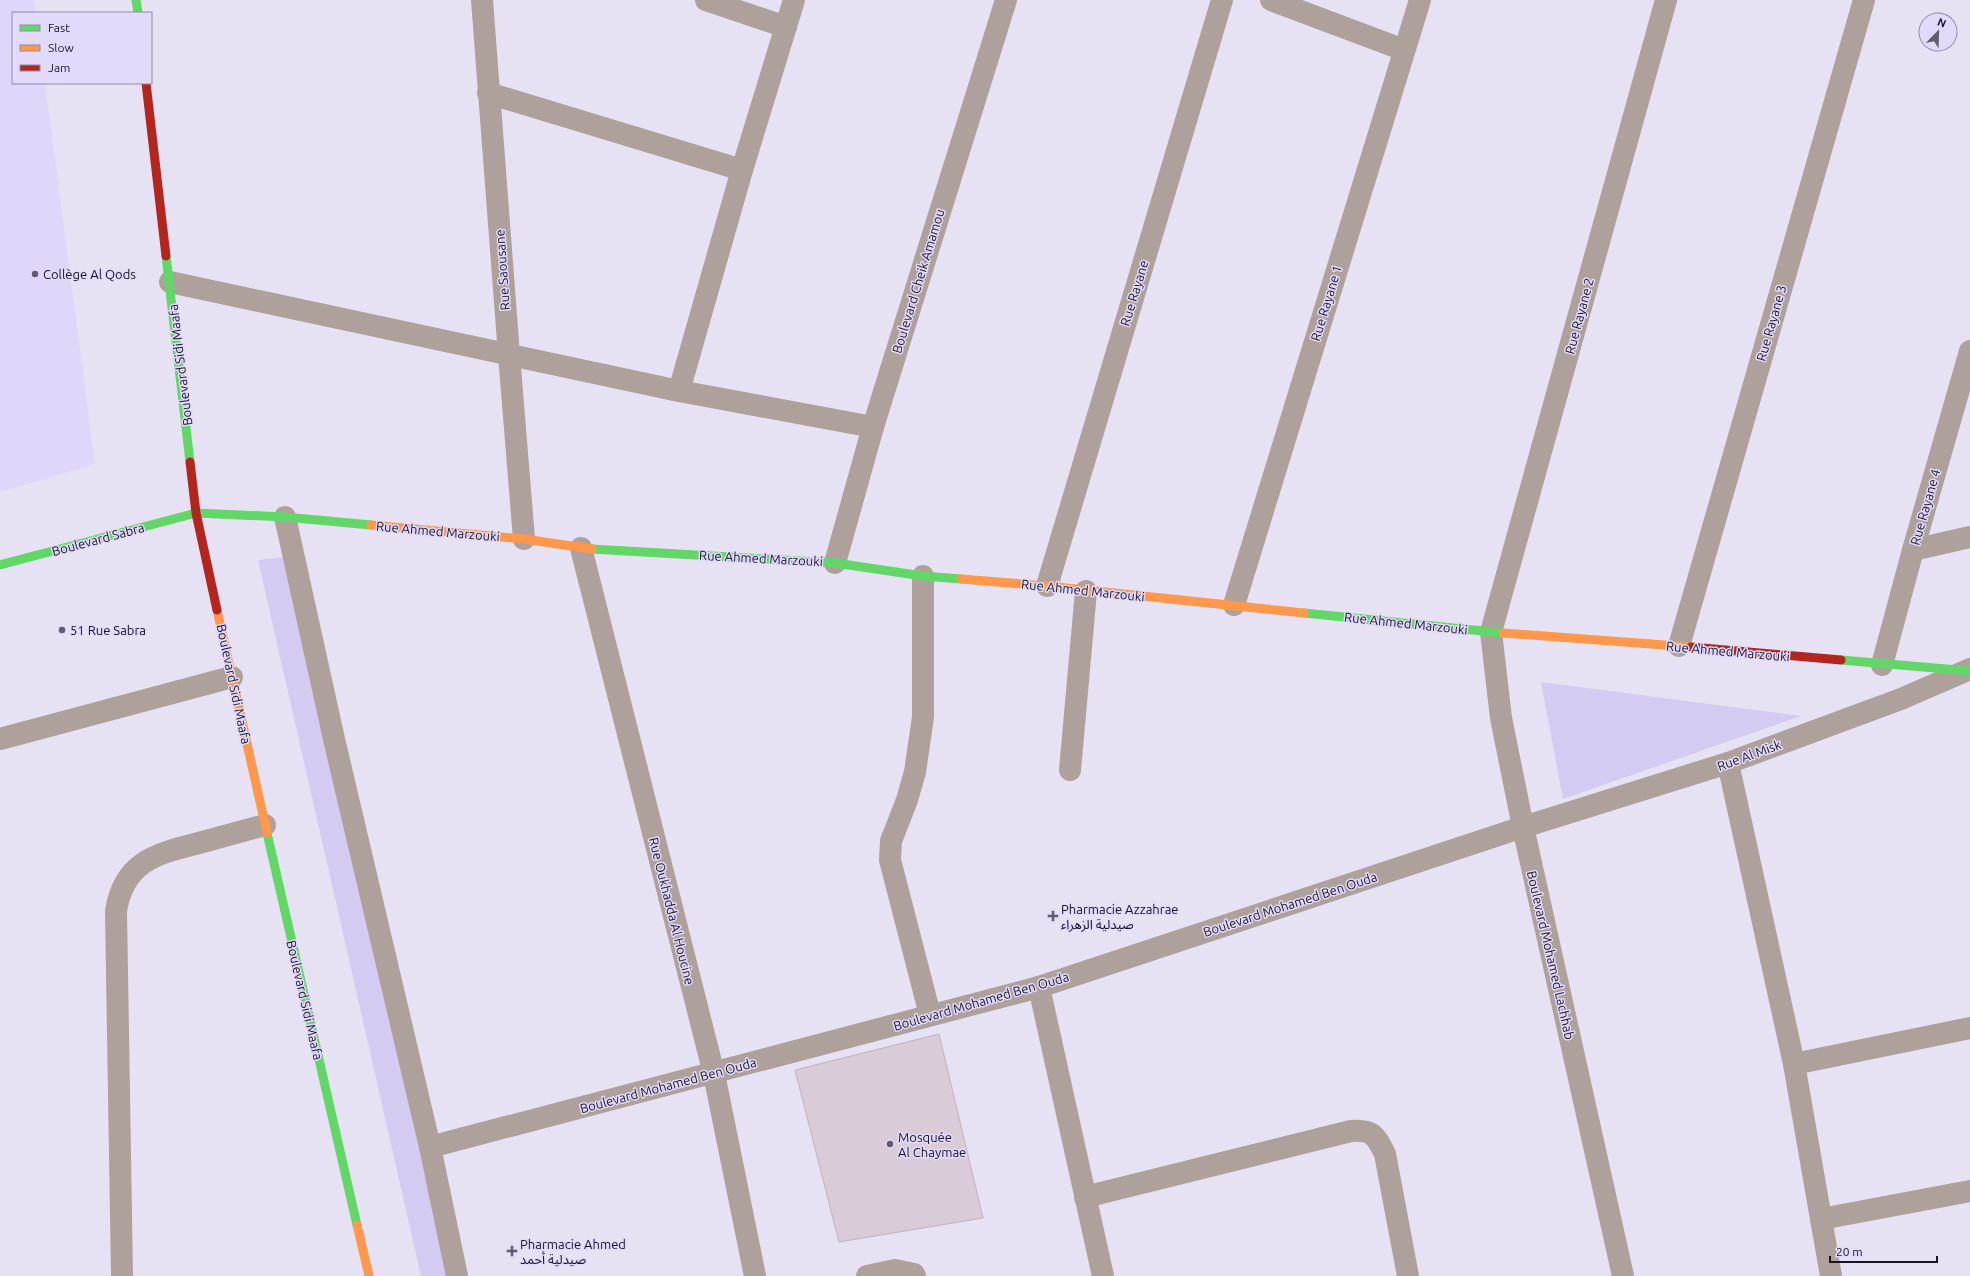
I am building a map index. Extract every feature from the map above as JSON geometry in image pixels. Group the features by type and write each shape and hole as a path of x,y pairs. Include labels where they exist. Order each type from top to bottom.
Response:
{"main road":[{"path":"136,0 138,12"},
{"name":"Boulevard Sidi Maafa","path":"146,84 196,513 265,825 369,1276"},
{"name":"Rue Ahmed Marzouki","path":"196,513 285,517 524,539 580,548 835,563 923,576 1047,586 1491,632 1679,646 1882,665 1969,670"},
{"name":"Boulevard Sabra","path":"0,565 196,513"}],"street":[{"name":"Rue Saousane","path":"482,0 508,355 524,539"},
{"path":"706,0 786,27"},
{"path":"679,391 742,170 794,0"},
{"name":"Boulevard Cheik Amamou","path":"835,563 873,427 1006,0"},
{"name":"Rue Rayane","path":"1047,586 1222,0"},
{"path":"1271,0 1404,50"},
{"name":"Rue Rayane 1","path":"1234,605 1420,0"},
{"name":"Rue Rayane 2","path":"1491,632 1666,0"},
{"name":"Rue Rayane 3","path":"1679,646 1864,0"},
{"path":"488,93 742,170"},
{"path":"170,282 679,391 873,427"},
{"name":"Rue Rayane 4","path":"1882,665 1970,351"},
{"path":"285,517 334,739 430,1147 458,1276"},
{"path":"1913,550 1970,537"},
{"name":"Rue Oukhadda Al Houcine","path":"580,548 714,1074 755,1276"},
{"path":"923,576 924,717 914,772 907,800 891,841 890,860 930,1015"},
{"path":"1070,770 1086,591"},
{"name":"Boulevard Mohamed Lachhab","path":"1491,632 1501,718 1523,827 1623,1276"},
{"name":"Rue Al Misk","path":"1523,827 1728,763 1901,699 1969,670"},
{"path":"0,739 232,677"},
{"path":"1728,763 1794,1064 1831,1276"},
{"path":"122,1276 116,911 118,895 134,870 158,853 265,825"},
{"name":"Boulevard Mohamed Ben Ouda","path":"430,1147 714,1074 1039,987 1523,827"},
{"path":"1039,987 1103,1276"},
{"path":"1794,1064 1970,1028"},
{"path":"1085,1197 1344,1133 1363,1130 1371,1133 1378,1140 1385,1154 1408,1276"},
{"path":"1821,1219 1970,1191"},
{"path":"867,1276 894,1270 914,1274 915,1276"}],"shaded area":[{"name":"Collège Al Qods","path":"0,0 34,0 36,12 12,12 12,84 45,84 95,464 0,492"},
{"path":"284,557 448,1276 421,1276 258,560"},
{"path":"1541,682 1801,716 1563,799"}],"building":[{"name":"Mosquée Al Chaymae","path":"939,1034 983,1218 839,1242 795,1070"}],"traffic: fast":[{"path":"136,0 138,12"},
{"path":"166,256 190,462"},
{"path":"0,565 196,513 285,517 371,525"},
{"path":"592,549 835,563 923,576 961,579"},
{"path":"1304,613 1503,633"},
{"path":"1841,660 1970,671"},
{"path":"267,833 357,1225"}],"traffic: slow":[{"path":"371,525 524,539 592,549"},
{"path":"961,579 1047,586 1304,613"},
{"path":"217,610 267,833"},
{"path":"1503,633 1691,647"},
{"path":"357,1225 369,1276"}],"traffic: jam":[{"path":"146,84 166,256"},
{"path":"190,462 196,513 217,610"},
{"path":"1691,647 1841,660"}],"place":[{"name":"Collège Al Qods","path":"35,274"},
{"name":"51 Rue Sabra","path":"62,630"},
{"name":"Pharmacie Azzahrae صيدلية الزهراء","path":"1053,916"},
{"name":"Mosquée Al Chaymae","path":"890,1144"},
{"name":"Pharmacie Ahmed صيدلية أحمد","path":"512,1251"}]}
